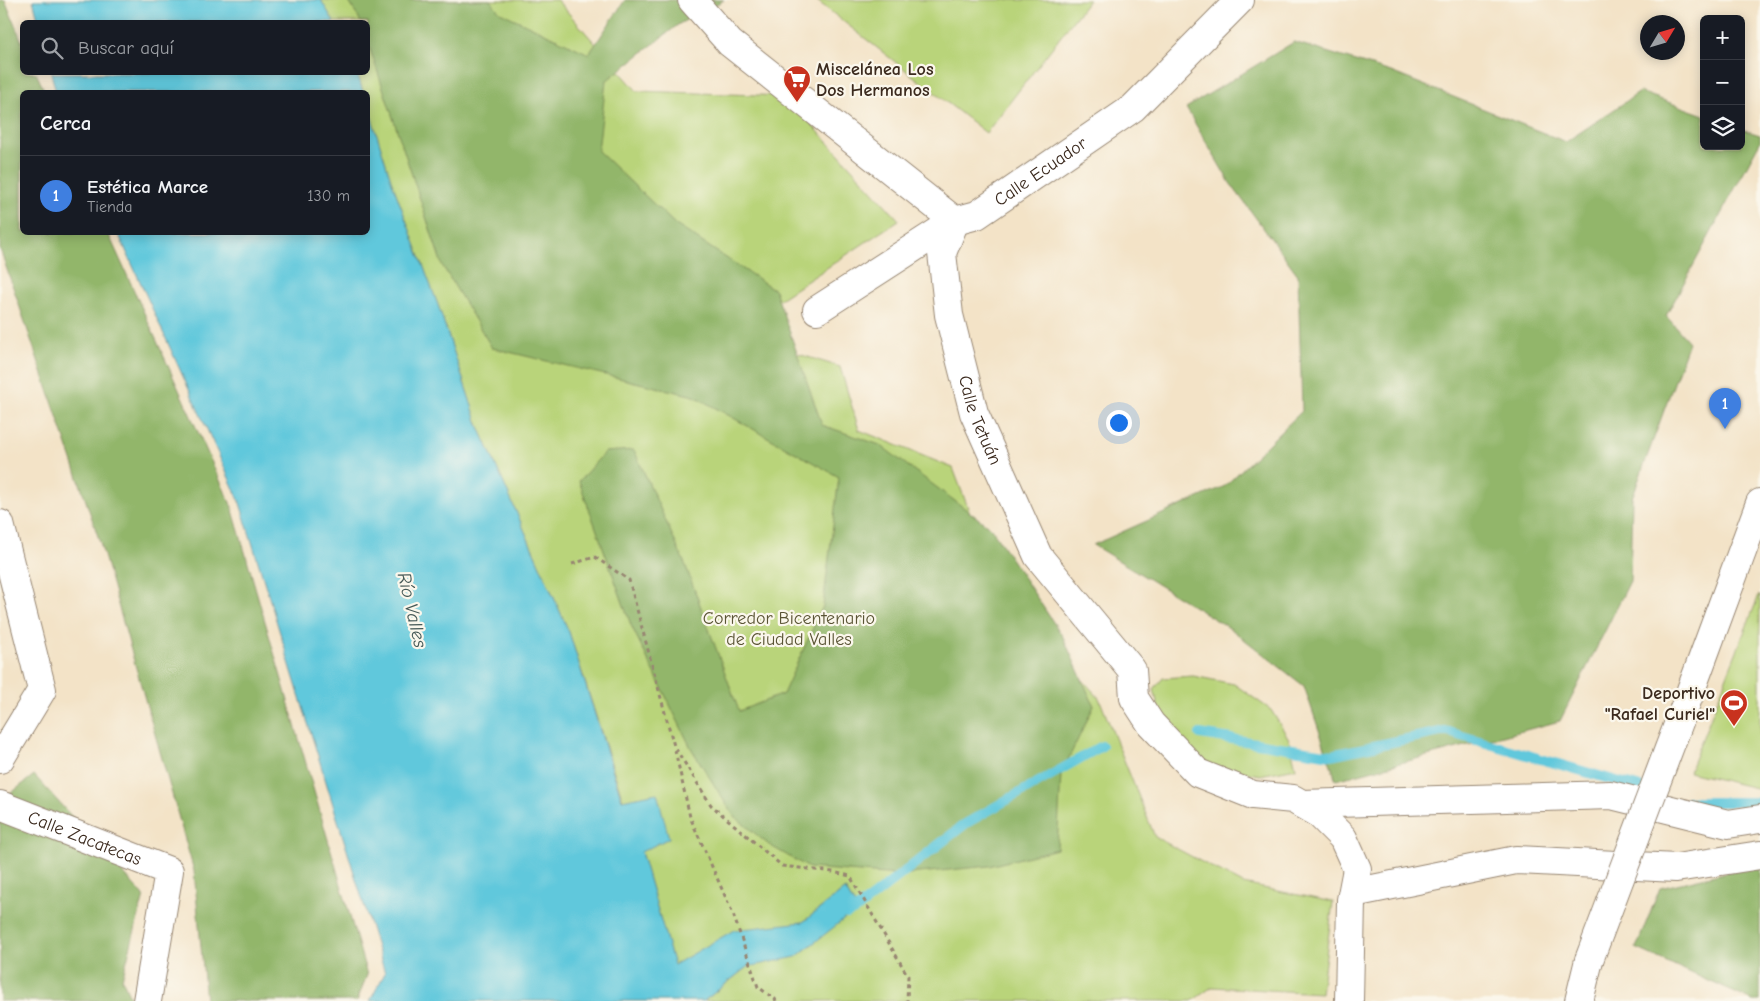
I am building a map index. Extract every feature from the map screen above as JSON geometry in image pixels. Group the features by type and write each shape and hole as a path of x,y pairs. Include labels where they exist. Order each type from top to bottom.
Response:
{"street":[{"path":"692,0 730,44 955,221"},
{"name":"Calle Ecuador","path":"817,310 955,221 977,214 1133,108 1240,0"},
{"name":"Calle Tetuán","path":"955,221 942,253 949,315 974,413 1038,556 1132,670 1134,698 1151,724 1198,773 1253,795 1293,799 1310,809"},
{"path":"1580,1001 1589,960 1760,503"},
{"path":"0,524 42,690 0,759"},
{"path":"1310,809 1611,795 1728,824 1760,819"},
{"name":"Calle Zacatecas","path":"0,805 169,871 147,1001"},
{"path":"1310,809 1343,838 1358,869 1351,900 1349,1001"},
{"path":"1353,893 1516,860 1676,868 1760,855"}],"path":[{"path":"572,564 595,557 629,580 674,746 690,817 733,914 758,987 776,1001"},
{"path":"674,746 711,805 782,866 850,876 908,976 907,1001"}],"green space":[{"path":"0,0 5,0 20,37 20,75 37,75 44,90 20,90 20,235 109,235 232,507 367,975 357,1001 206,1001 194,871 101,545 0,249"},
{"name":"Corredor Bicentenario de Ciudad Valles","path":"321,0 557,0 637,91 786,96 899,220 756,315 779,348 840,367 859,430 953,468 997,585 1099,698 1155,837 1243,884 1333,902 1321,993 1212,987 1192,1001 704,1001 747,967 857,909 845,889 803,922 674,966 641,852 657,794 623,800 569,632 479,427 438,305 391,180 370,112 370,90 362,90 358,75 370,75 370,20 333,20"},
{"path":"348,0 490,0 500,12 589,54 625,0 724,0 679,24 606,81 598,151 676,225 775,290 822,425 880,445 991,528 1063,637 1094,706 1061,774 1057,849 989,866 899,875 809,868 769,845 733,815 691,748 631,625 579,481 605,452 634,450 685,564 739,711 783,694 823,606 839,477 694,396 492,348 442,265 370,49 370,20 360,20"},
{"path":"816,0 1089,0 986,133"},
{"path":"1294,42 1391,72 1566,142 1640,92 1700,114 1700,150 1745,150 1745,130 1760,135 1760,142 1666,316 1689,342 1632,498 1630,581 1560,721 1336,780 1304,686 1231,629 1093,545 1225,486 1302,411 1298,275 1230,183 1186,108"},
{"name":"Deportivo \"Rafael Curiel\"","path":"1760,596 1760,789 1689,772"},
{"path":"1193,676 1234,684 1271,710 1289,739 1296,768 1260,775 1215,767 1187,750 1160,714 1154,689 1163,678"},
{"path":"34,775 144,896 122,979 132,1001 0,1001 0,802"},
{"path":"1760,862 1760,1001 1753,1001 1636,948 1660,888 1753,866"}],"water":[{"path":"33,0 321,0 333,20 38,20"},
{"path":"52,75 358,75 362,90 55,90"},
{"name":"Río Valles","path":"370,112 391,180 438,305 479,427 569,632 622,800 657,793 669,838 641,852 674,965 734,930 803,922 845,889 857,909 796,957 747,967 704,1001 370,1001 385,973 239,500 119,235 370,235"}],"waterway":[{"path":"1200,734 1331,755 1445,731 1651,791"},
{"path":"847,914 857,909 965,824 1102,746"},
{"path":"1689,802 1760,802"}],"place":[{"name":"Miscelánea Los Dos Hermanos","path":"797,103"},
{"name":"Estética Marce","path":"1725,429"},
{"name":"Deportivo \"Rafael Curiel\"","path":"1734,727"}]}
